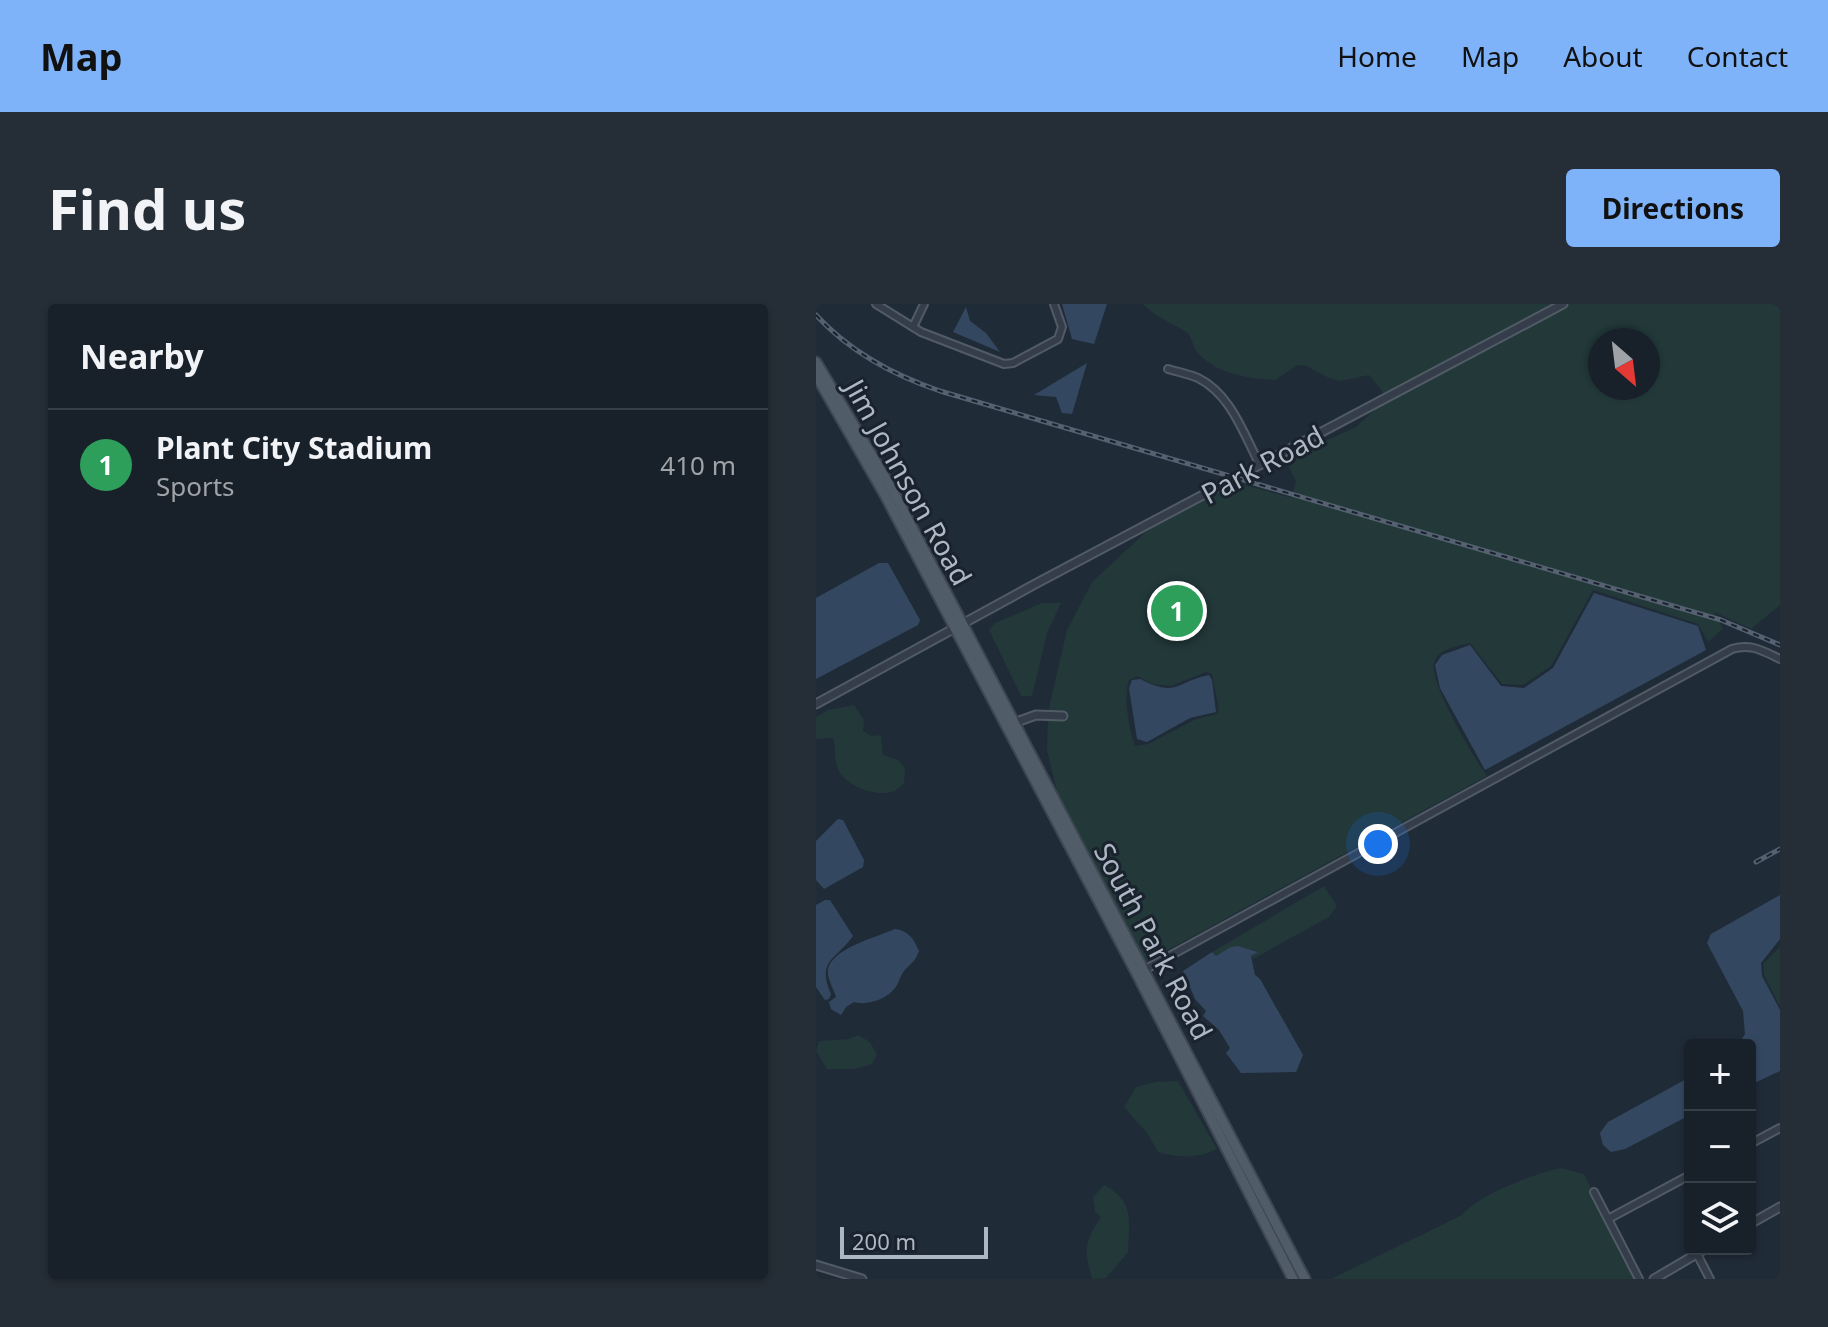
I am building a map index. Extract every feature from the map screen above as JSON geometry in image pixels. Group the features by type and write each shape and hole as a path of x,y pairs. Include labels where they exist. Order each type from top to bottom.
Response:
{"main road":[{"name":"Jim Johnson Road","path":"816,362 860,433 958,626"},
{"name":"Jim Johnson Road","path":"816,375 885,495 895,503 923,559"},
{"name":"South Park Road","path":"958,626 995,685 1010,725 1050,789 1293,1279"},
{"name":"South Park Road","path":"958,626 1046,802 1057,810 1102,898"},
{"name":"South Park Road","path":"1140,972 1161,1001 1305,1279"}],"street":[{"path":"876,304 913,327 1004,364 1013,363 1058,339 1062,327 1054,304"},
{"path":"913,327 924,304"},
{"name":"Park Road","path":"816,704 1563,304"},
{"path":"1168,369 1197,377 1220,394 1260,465"},
{"path":"1140,972 1732,649 1743,645 1755,647 1780,659"},
{"path":"1010,725 1036,715 1063,716"},
{"path":"1756,1141 1780,1128"},
{"path":"1608,1219 1684,1178"},
{"path":"1594,1192 1639,1279"},
{"path":"1756,1221 1778,1208 1780,1218"},
{"path":"1654,1279 1695,1255"},
{"path":"1698,1255 1710,1279"},
{"path":"816,1265 862,1279"}],"green space":[{"path":"1143,304 1556,304 1383,396 1369,375 1340,381 1298,365 1275,380 1244,377 1224,371 1198,353 1186,332"},
{"path":"1569,304 1780,304 1780,605 1751,629 1714,612 1723,629 1708,642 1698,624 1593,590 1551,666 1523,685 1502,684 1470,643 1444,651 1434,663 1438,686 1463,737 1487,776 1144,963 1059,800 1047,750 1048,718 1065,719 1065,714 1048,712 1067,630 1092,582 1147,531 1234,482 1292,498 1296,481 1285,459 1356,427 1381,404","holes":["1206,672 1212,674 1219,710 1217,714 1196,719 1148,744 1135,746 1127,704 1129,680 1137,676 1153,684 1171,686"]},
{"path":"1042,603 1061,603 1047,633 1032,696 1021,696 989,630 995,623"},
{"path":"854,705 864,720 863,731 871,736 881,735 883,755 898,760 905,768 904,784 895,790 870,792 847,781 838,769 833,738 816,739 816,717 828,710"},
{"path":"1324,886 1337,906 1329,917 1253,959 1251,956 1256,951 1238,946 1216,956 1212,952"},
{"path":"1780,947 1780,1006 1764,975 1763,964"},
{"path":"858,1035 870,1042 877,1055 872,1064 855,1069 827,1069 816,1051 819,1041 849,1039"},
{"path":"1178,1081 1217,1149 1188,1156 1158,1152 1147,1133 1124,1107 1136,1087"},
{"path":"1561,1168 1584,1174 1592,1190 1590,1192 1636,1279 1331,1279 1462,1215 1494,1193"},
{"path":"1104,1185 1121,1198 1128,1213 1128,1252 1106,1278 1092,1279 1087,1247 1101,1217 1095,1212 1093,1197"}],"water":[{"path":"1062,304 1107,304 1094,344 1072,339"},
{"path":"966,307 970,321 986,333 1000,352 953,332"},
{"path":"1087,363 1072,414 1062,413 1056,397 1034,395"},
{"path":"879,563 888,563 920,620 918,625 816,679 816,598"},
{"path":"1594,593 1698,626 1706,650 1485,770 1440,688 1435,665 1442,655 1470,645 1501,686 1524,688 1553,668"},
{"path":"1209,675 1216,712 1190,718 1147,742 1137,739 1129,688 1132,680 1140,679 1170,688"},
{"path":"838,819 843,820 864,860 863,867 824,889 816,880 816,841"},
{"path":"1780,895 1780,939 1761,963 1762,976 1780,1010 1780,1071 1756,1082 1756,1039 1742,1039 1745,1034 1743,1011 1707,943 1711,934"},
{"path":"830,900 853,936 827,967 831,994 825,1000 816,987 816,905"},
{"path":"895,929 910,936 919,951 895,988 876,1001 854,1002 841,1015 831,1009 829,1002 836,997 828,973 836,957 855,945"},
{"path":"1238,946 1258,952 1251,956 1255,975 1303,1055 1296,1072 1241,1073 1226,1053 1230,1048 1219,1030 1203,1016 1206,1011 1195,999 1183,971 1212,952 1216,956"},
{"path":"1684,1080 1684,1118 1625,1149 1611,1152 1603,1145 1600,1133 1608,1122"}],"railway":[{"path":"816,315 843,340 873,361 940,391 1721,620 1780,645"},
{"path":"1756,862 1780,849"}],"place":[{"name":"Plant City Stadium","path":"1177,611"}]}
